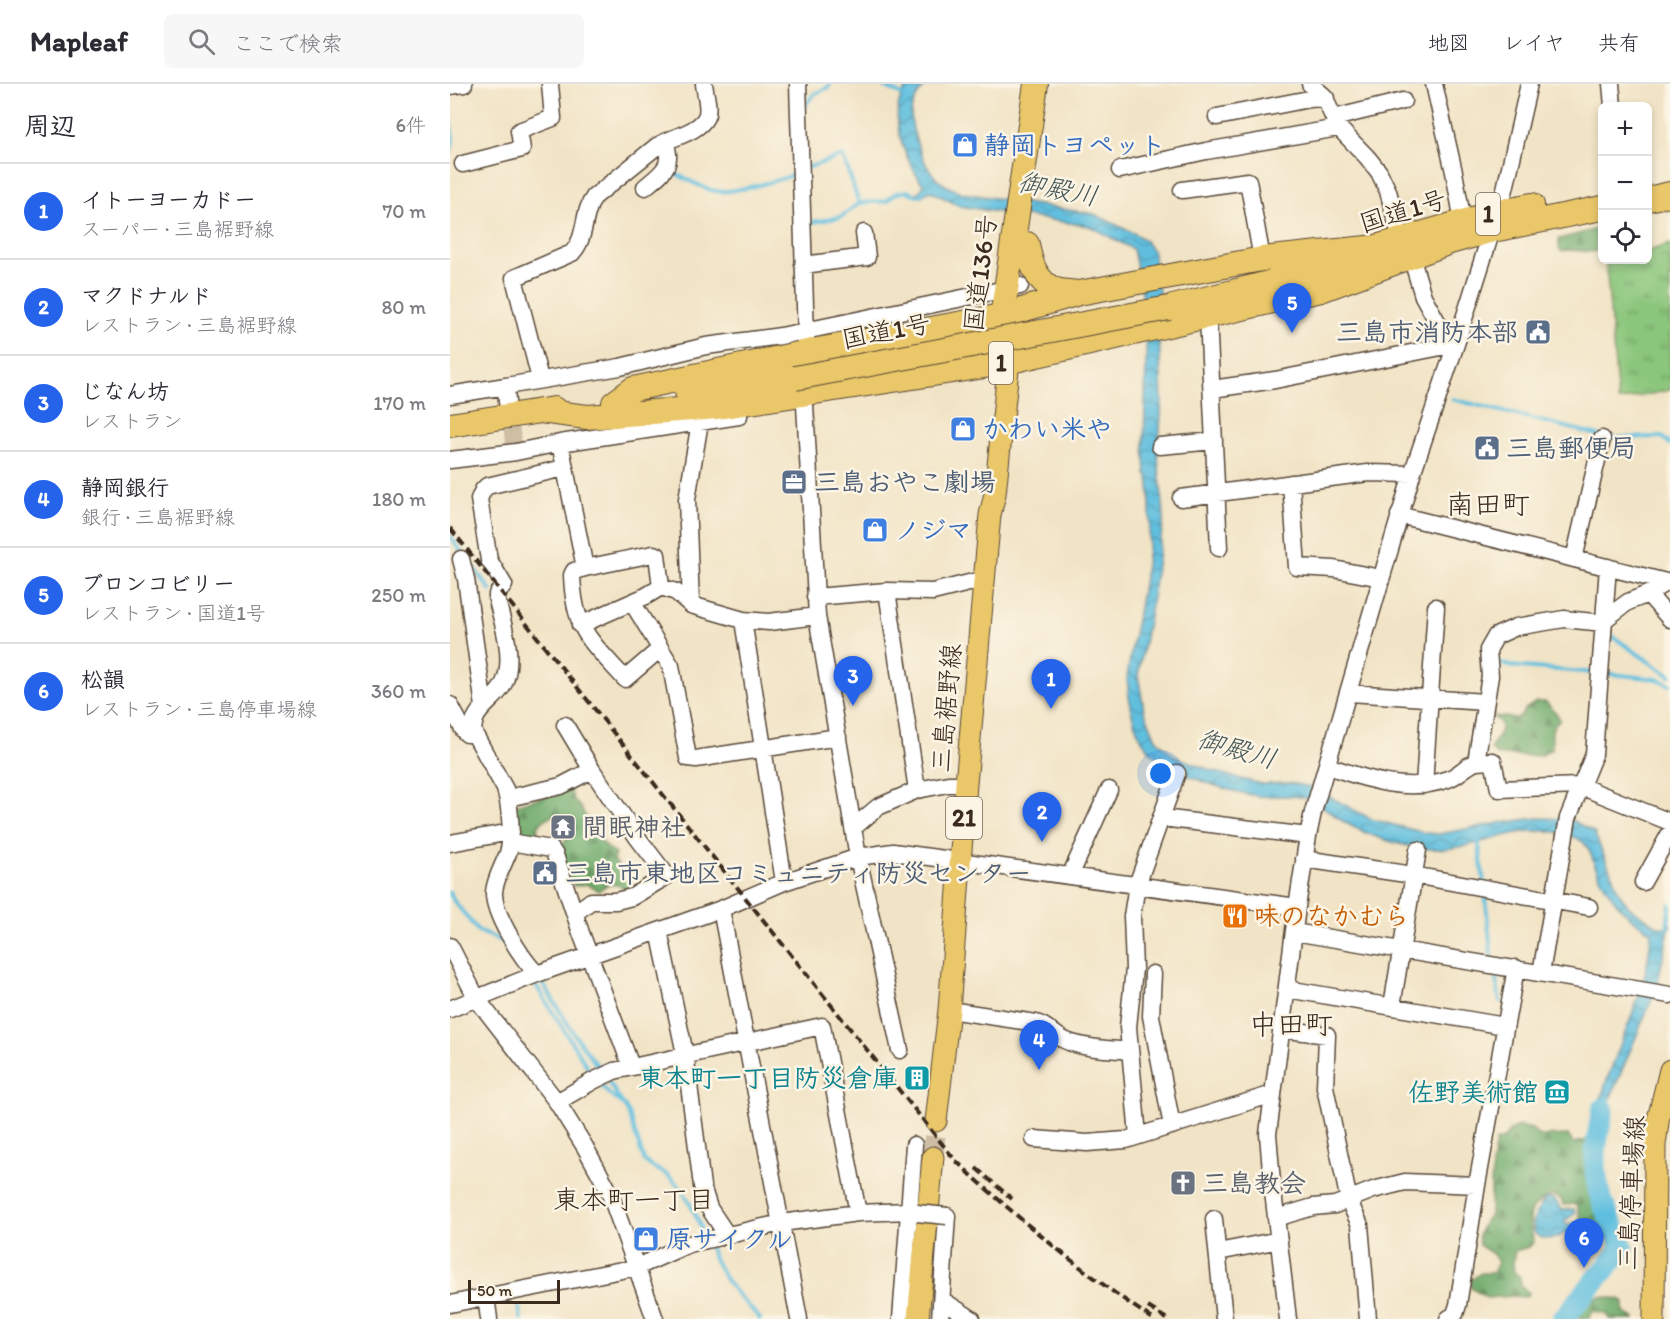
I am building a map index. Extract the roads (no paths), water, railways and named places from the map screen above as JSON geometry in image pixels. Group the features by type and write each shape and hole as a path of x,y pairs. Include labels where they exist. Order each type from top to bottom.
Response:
{"highway":[{"name":"国道136号","path":"1004,362 1036,84"},
{"name":"国道136号","path":"1012,287 1026,244 1050,84"},
{"path":"1652,195 1664,184"},
{"name":"1","path":"540,411 587,417 717,407 1004,362 1321,290 1406,248 1598,193"},
{"name":"1","path":"1495,221 1598,208"},
{"name":"国道1号","path":"450,425 795,378 1169,308 1457,232"},
{"name":"1","path":"1026,244 1030,263 1040,279 1055,290 1079,293"},
{"name":"1","path":"614,403 633,389 812,351 1009,314 1079,293 1262,259 1376,247"},
{"name":"国道1号","path":"1328,267 1376,247 1406,248"}],"main road":[{"name":"三島裾野線","path":"936,1121 949,1010 984,579 990,516 995,494 1004,362"},
{"name":"三島停車場線","path":"1654,1319 1655,1145 1659,1115 1670,1070"},
{"path":"918,1319 933,1157"}],"street":[{"path":"450,86 464,84"},
{"path":"462,164 522,149 519,131 553,118 550,84"},
{"path":"540,379 514,278 565,257 575,250 589,205 594,197 657,146 694,129 706,117 704,84"},
{"path":"798,84 806,334"},
{"path":"1310,84 1326,98 1336,123 1379,172 1388,191 1423,296 1453,345"},
{"path":"1434,84 1454,172 1457,232"},
{"path":"1288,1319 1268,1134 1308,836 1412,474 1495,221 1511,166 1529,84"},
{"path":"1611,84 1613,102"},
{"path":"1217,117 1309,99 1326,98"},
{"path":"1120,170 1336,123 1403,101"},
{"path":"645,187 663,172 668,163 668,150 665,142"},
{"path":"1182,190 1248,181 1262,259"},
{"path":"803,265 867,257 864,233"},
{"path":"450,394 506,394 540,379 595,372 706,346 806,334 1012,287"},
{"path":"1208,316 1219,548"},
{"path":"1212,389 1266,382 1453,345"},
{"path":"450,460 805,405 942,372"},
{"path":"805,405 817,616 858,857 900,1050"},
{"path":"691,605 687,500 700,422"},
{"path":"1574,558 1602,439"},
{"path":"1160,446 1214,441"},
{"path":"560,443 585,568"},
{"path":"537,974 511,936 500,915 495,898 497,879 510,837 508,798 474,733 474,722 483,704 504,683 508,661 506,638 497,600 497,594 504,585 489,561 479,499 487,486 564,468"},
{"path":"1181,498 1368,473 1412,474"},
{"path":"1291,483 1297,567 1334,569 1381,578"},
{"path":"1400,515 1668,583"},
{"path":"660,649 625,679 589,639 580,625 575,607 572,575 573,571 653,554 657,555 661,587"},
{"path":"461,559 466,579 483,704"},
{"path":"1541,973 1568,818 1594,754 1608,567"},
{"path":"815,597 887,591 933,592 984,579"},
{"path":"1476,762 1491,670 1488,650 1496,636 1516,627 1534,623 1564,619 1604,621 1628,602 1668,583"},
{"path":"580,625 661,587 676,592 691,605 743,620 770,622 817,616"},
{"path":"887,591 917,790"},
{"path":"1648,594 1670,619"},
{"path":"632,602 671,666 688,758 696,759 838,737"},
{"path":"1424,785 1436,607"},
{"path":"743,620 784,882"},
{"path":"1350,693 1485,702"},
{"path":"450,705 464,731 467,734 474,733"},
{"path":"565,725 637,837 667,876 632,897 611,902 591,901 575,913"},
{"path":"1328,766 1379,782 1424,785 1451,778 1476,762 1493,761 1499,789 1580,786 1670,822"},
{"path":"508,798 561,786 592,770"},
{"path":"1138,1136 1128,1016 1134,969 1132,915 1137,885 1177,773"},
{"path":"853,828 878,807 917,790 948,784 966,784"},
{"path":"1070,876 1109,790"},
{"path":"1162,818 1308,836"},
{"path":"1643,882 1670,833"},
{"path":"450,843 510,837 551,849 631,1066"},
{"path":"1392,1006 1418,850"},
{"path":"450,1009 537,974 721,909 784,882 858,857 893,852 1297,907"},
{"path":"1304,859 1413,875 1589,907"},
{"path":"721,909 799,1319"},
{"path":"659,931 685,1054 702,1186 710,1208 727,1235"},
{"path":"1294,932 1670,994"},
{"path":"450,946 477,999 556,1102 585,1147 609,1191 655,1319"},
{"path":"1457,1314 1477,1185 1516,969"},
{"path":"1153,974 1151,1016 1172,1126"},
{"path":"1287,989 1505,1026"},
{"path":"949,1010 1036,1023 1044,1025 1059,1038 1068,1042 1130,1051"},
{"path":"556,1102 599,1077 631,1066 822,1026 858,1214"},
{"path":"1281,1029 1327,1035 1325,1087 1348,1201 1360,1225 1368,1319"},
{"path":"1034,1139 1101,1143 1126,1140 1273,1094"},
{"path":"901,1319 912,1212 914,1145"},
{"path":"1276,1218 1313,1207 1335,1205 1373,1190 1405,1182 1477,1185"},
{"path":"450,1304 637,1267 689,1244 781,1223 858,1214 912,1212 948,1216 940,1319"},
{"path":"1214,1219 1224,1319"},
{"path":"1218,1252 1279,1240"},
{"path":"486,1296 489,1319"},
{"path":"942,1300 972,1319"}],"water":[{"path":"910,84 928,84 913,104 912,124 925,163 941,182 963,193 1094,214 1145,240 1153,251 1162,314 1159,334 1162,400 1158,458 1164,517 1138,675 1144,710 1156,739 1174,756 1202,767 1262,784 1288,783 1312,787 1371,819 1425,833 1439,834 1538,818 1570,819 1594,832 1620,894 1629,907 1656,925 1665,928 1667,924 1670,924 1657,987 1607,1106 1603,1139 1594,1137 1598,1110 1644,977 1651,933 1625,913 1613,898 1600,877 1585,844 1574,837 1555,832 1537,831 1449,849 1420,848 1396,843 1351,826 1319,804 1305,798 1257,796 1229,790 1182,773 1156,756 1142,740 1132,714 1127,678 1150,526 1150,500 1144,446 1147,317 1133,249 1089,226 960,206 930,191 920,197 917,193 924,186 904,150 898,122 898,108 902,95"},
{"path":"1551,1198 1562,1210 1574,1209 1575,1213 1564,1222 1567,1225 1574,1223 1584,1227 1583,1232 1570,1231 1550,1239 1536,1235 1533,1230 1535,1217 1545,1199"}],"waterway":[{"path":"804,107 814,94 827,88 830,84"},
{"path":"880,84 904,96"},
{"path":"450,122 453,139 450,154"},
{"path":"806,168 843,156 859,203 887,201 894,194 907,191 918,196 923,193"},
{"path":"672,172 715,191 756,186 797,173"},
{"path":"808,223 841,217 859,203"},
{"path":"1452,399 1598,435"},
{"path":"1605,437 1662,437 1670,444"},
{"path":"450,536 491,591"},
{"path":"1609,634 1670,676"},
{"path":"1494,661 1509,666 1596,673"},
{"path":"1603,673 1657,679 1670,685"},
{"path":"1478,838 1484,884"},
{"path":"450,892 454,901 478,931 507,943"},
{"path":"1485,892 1492,962"},
{"path":"1667,927 1670,905"},
{"path":"1494,969 1500,1001"},
{"path":"540,979 576,1037 602,1072"},
{"path":"533,981 593,1076"},
{"path":"606,1078 628,1112 644,1160 667,1175 680,1188 704,1235"},
{"path":"600,1084 621,1103"},
{"name":"御殿川","path":"1563,1319 1623,1248 1606,1212 1597,1184 1596,1149 1603,1109"},
{"path":"708,1244 728,1283 760,1319"},
{"path":"519,1307 521,1319"}],"tunnel":[{"path":"508,405 514,446"},
{"path":"933,1157 936,1121"}],"railway":[{"path":"450,528 955,1160 1051,1244 1101,1283 1153,1319"},
{"path":"976,1168 1012,1199"},
{"path":"1148,1307 1167,1319"}],"place":[{"name":"静岡トヨペット","path":"965,145"},
{"name":"三島市消防本部","path":"1538,332"},
{"name":"ブロンコビリー","path":"1292,333"},
{"name":"かわい米や","path":"963,429"},
{"name":"三島郵便局","path":"1487,448"},
{"name":"三島おやこ劇場","path":"794,482"},
{"name":"ノジマ","path":"875,530"},
{"name":"じなん坊","path":"853,706"},
{"name":"イトーヨーカドー","path":"1051,709"},
{"name":"間眠神社","path":"563,827"},
{"name":"マクドナルド","path":"1042,842"},
{"name":"三島市東地区コミュニティ防災センター","path":"545,873"},
{"name":"味のなかむら","path":"1235,916"},
{"name":"静岡銀行","path":"1039,1070"},
{"name":"東本町一丁目防災倉庫","path":"917,1078"},
{"name":"佐野美術館","path":"1557,1092"},
{"name":"三島教会","path":"1183,1183"},
{"name":"原サイクル","path":"646,1239"},
{"name":"松韻","path":"1584,1268"}],"district":[{"name":"南田町","path":"1488,504"},
{"name":"中田町","path":"1291,1024"},
{"name":"東本町一丁目","path":"634,1200"}]}
